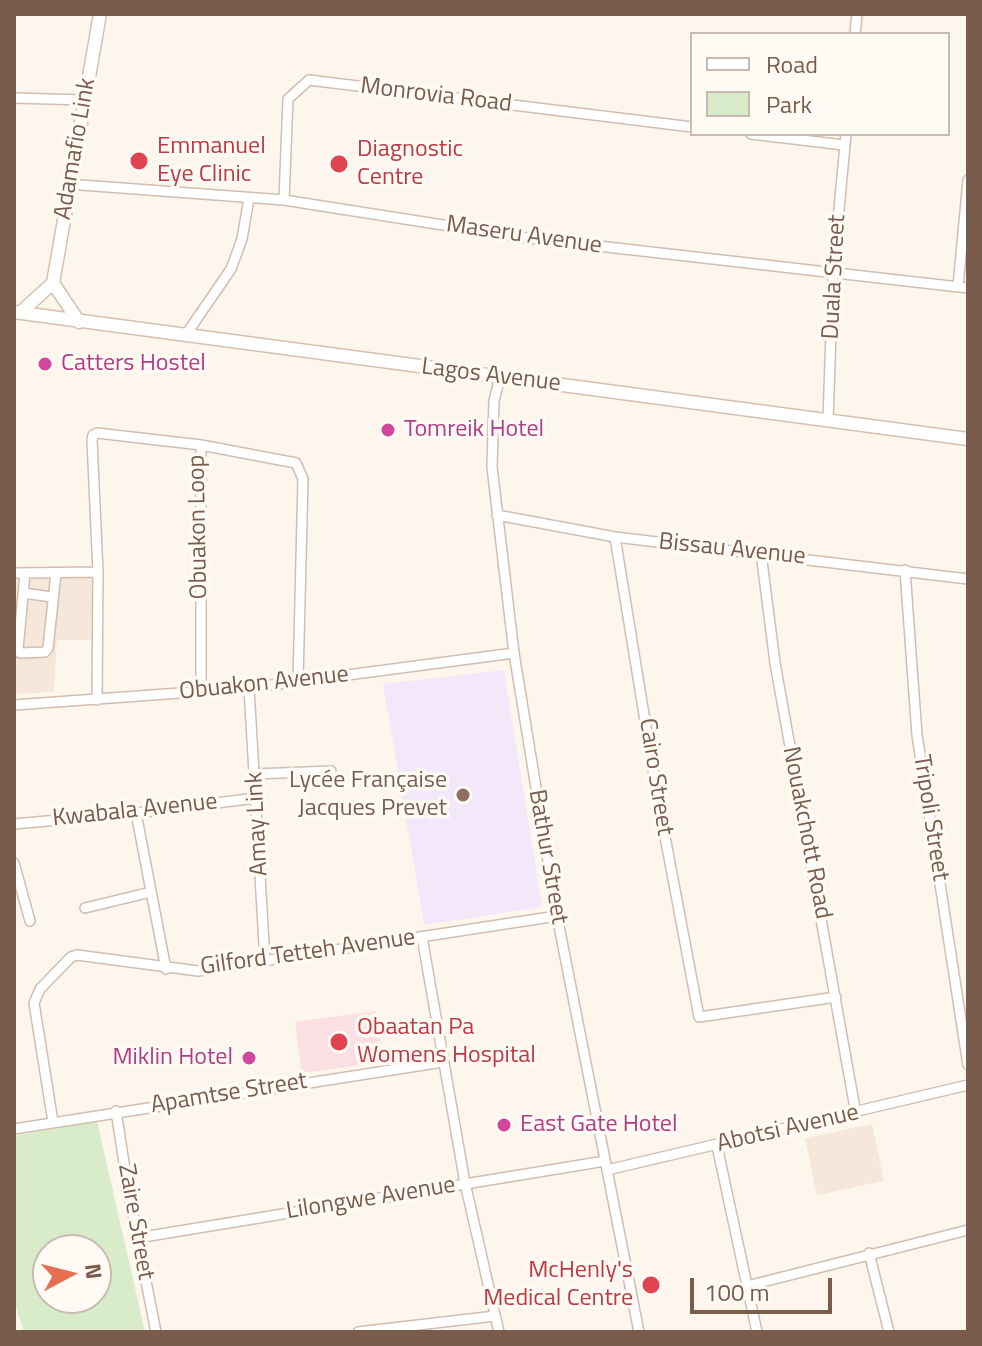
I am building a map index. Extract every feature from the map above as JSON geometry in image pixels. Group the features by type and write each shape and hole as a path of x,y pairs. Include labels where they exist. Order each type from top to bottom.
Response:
{"street":[{"name":"Adamafio Link","path":"53,283 100,14"},
{"name":"Monrovia Road","path":"284,200 288,99 309,80 690,127"},
{"path":"14,98 84,100"},
{"path":"768,136 844,145"},
{"name":"Duala Street","path":"828,420 833,274 846,136"},
{"path":"963,287 968,180"},
{"name":"Maseru Avenue","path":"81,185 284,200 519,237 963,287"},
{"path":"185,336 231,269 242,239 249,198"},
{"path":"18,312 53,283 79,322"},
{"name":"Lagos Avenue","path":"18,312 968,439"},
{"name":"Bathur Street","path":"500,377 494,401 492,467 514,653 557,916 639,1332"},
{"name":"Obuakon Loop","path":"97,700 98,572 93,435 97,433 201,445 201,691"},
{"path":"201,445 296,463 301,469 298,681"},
{"name":"Bissau Avenue","path":"497,515 615,537 968,579"},
{"name":"Cairo Street","path":"615,537 657,794 699,1017 836,997"},
{"name":"Nouakchott Road","path":"761,553 775,663 856,1114"},
{"name":"Tripoli Street","path":"905,570 917,735 968,1065"},
{"path":"56,573 48,648 45,652 20,653 23,593 19,573 98,572"},
{"path":"23,593 52,597"},
{"name":"Obuakon Avenue","path":"14,705 249,688 514,653"},
{"name":"Amay Link","path":"249,688 265,961"},
{"path":"255,774 331,771"},
{"name":"Kwabala Avenue","path":"14,824 256,798"},
{"path":"136,813 166,969"},
{"path":"14,863 16,882 30,921"},
{"path":"85,908 151,892"},
{"name":"Gilford Tetteh Avenue","path":"53,1122 34,1003 40,989 71,957 198,971 557,916"},
{"path":"422,937 465,1183 499,1332"},
{"name":"Apamtse Street","path":"14,1129 443,1062"},
{"name":"Abotsi Avenue","path":"606,1166 717,1146 968,1085"},
{"name":"Zaire Street","path":"116,1111 156,1332"},
{"path":"717,1146 757,1332"},
{"name":"Lilongwe Avenue","path":"137,1238 465,1183 606,1166"},
{"path":"747,1286 968,1230"},
{"path":"869,1253 889,1332"},
{"path":"358,1332 495,1316"}],"shaded area":[{"path":"14,577 93,577 92,640 57,640 54,692 14,694"},
{"name":"Lycée Française Jacques Prevet","path":"504,670 542,907 424,925 383,684"},
{"name":"Obaatan Pa Womens Hospital","path":"376,1011 383,1062 302,1073 295,1022"},
{"path":"872,1124 884,1181 817,1195 805,1138"}],"green space":[{"path":"97,1121 145,1332 24,1332 14,1301 14,1136"}],"place":[{"name":"Emmanuel Eye Clinic","path":"139,161"},
{"name":"Diagnostic Centre","path":"339,164"},
{"name":"Catters Hostel","path":"45,364"},
{"name":"Tomreik Hotel","path":"388,430"},
{"name":"Lycée Française Jacques Prevet","path":"463,795"},
{"name":"Obaatan Pa Womens Hospital","path":"339,1042"},
{"name":"Miklin Hotel","path":"249,1058"},
{"name":"East Gate Hotel","path":"504,1125"},
{"name":"McHenly's Medical Centre","path":"651,1285"}]}
